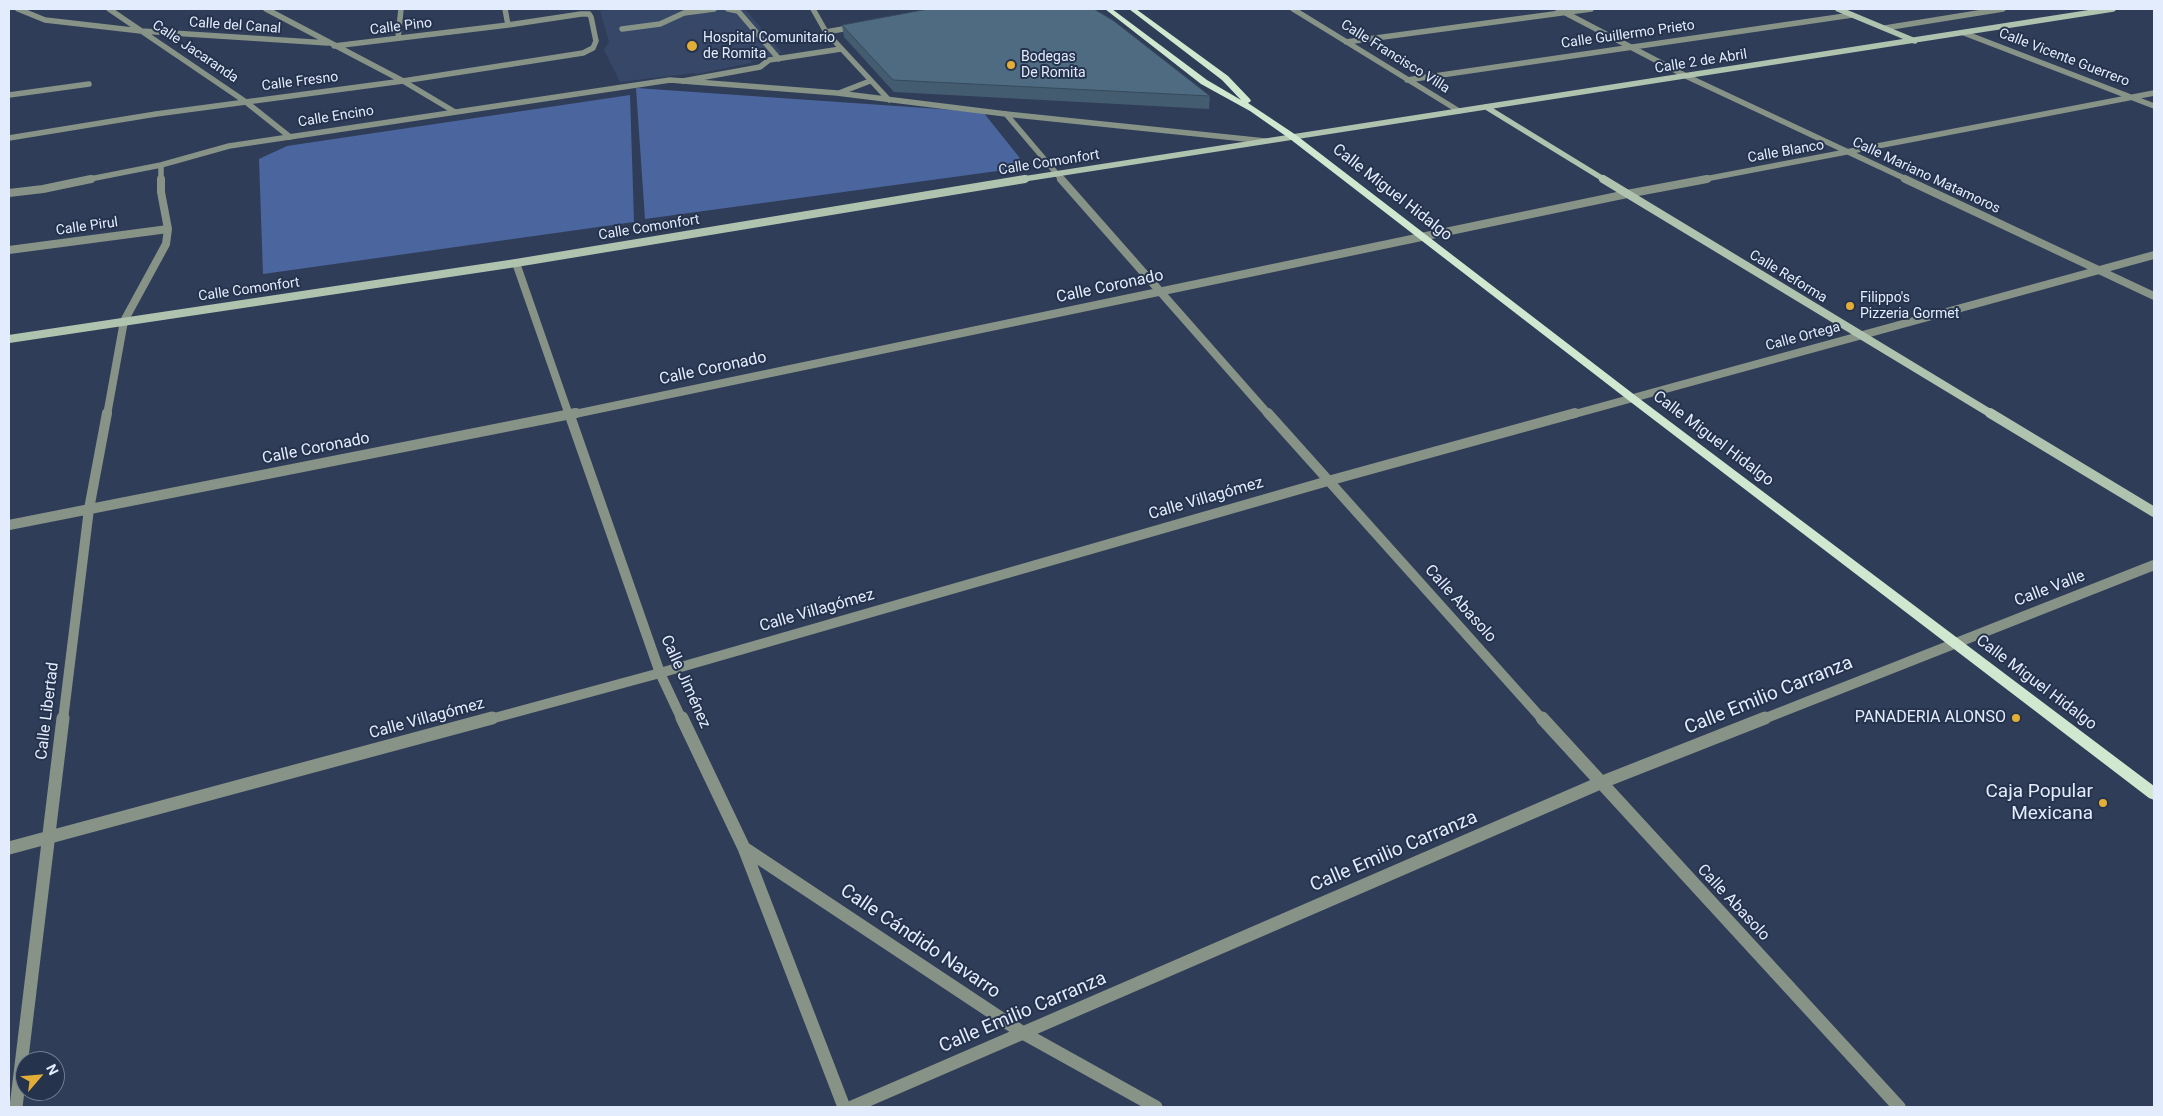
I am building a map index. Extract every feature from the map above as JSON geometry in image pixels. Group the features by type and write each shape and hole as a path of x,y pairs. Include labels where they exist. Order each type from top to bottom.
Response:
{"main road":[{"path":"1108,9 1204,82 1254,109"},
{"path":"1132,9 1225,78 1254,109"},
{"name":"Calle Miguel Hidalgo","path":"1254,109 2154,794"}],"street":[{"name":"Calle del Canal","path":"18,9 45,20 141,31 331,45"},
{"name":"Calle Jacaranda","path":"109,9 246,102 290,137"},
{"path":"266,9 455,112"},
{"path":"398,38 401,9"},
{"path":"505,9 508,25"},
{"path":"622,29 660,24 684,13 714,9"},
{"path":"728,9 738,11 779,59"},
{"path":"813,9 826,32 889,100"},
{"name":"Calle Francisco Villa","path":"1293,9 1459,112"},
{"name":"Calle Mariano Matamoros","path":"1558,9 1688,77 2154,296"},
{"path":"1346,42 1592,9"},
{"path":"1838,9 1916,41"},
{"path":"1954,9 1968,14"},
{"path":"1885,28 2003,9"},
{"name":"Calle 2 de Abril","path":"1293,137 1688,77 2113,9"},
{"name":"Calle Pino","path":"331,45 589,14 596,41 593,48"},
{"name":"Calle Guillermo Prieto","path":"1407,80 1852,14"},
{"path":"826,32 864,25"},
{"name":"Calle Vicente Guerrero","path":"1964,33 2154,106"},
{"name":"Calle Fresno","path":"9,138 246,102 403,82 583,53 593,48"},
{"path":"683,81 760,67 770,60 841,49"},
{"name":"Calle Encino","path":"9,193 43,189 161,165 207,151 290,137 670,80 683,81"},
{"path":"683,81 837,93 1006,114 1265,142"},
{"path":"837,93 870,81"},
{"path":"9,95 89,84"},
{"name":"Calle Blanco","path":"1422,237 1627,194 2154,93"},
{"name":"Calle Reforma","path":"1486,107 2154,512"},
{"name":"Calle Abasolo","path":"1006,114 1056,174 1328,482 1600,783 1899,1107"},
{"name":"Calle Comonfort","path":"9,339 516,263 1293,137"},
{"path":"161,165 161,192 168,229"},
{"name":"Calle Pirul","path":"9,250 168,229"},
{"name":"Calle Libertad","path":"16,1107 90,509 124,321 159,259 166,244 168,229"},
{"name":"Calle Coronado","path":"9,525 568,415 1422,237"},
{"name":"Calle Ortega","path":"1632,398 2154,255"},
{"name":"Calle Jiménez","path":"516,263 660,673 744,848 844,1107"},
{"name":"Calle Villagómez","path":"9,848 660,673 1328,482 1632,398"},
{"name":"Calle Valle","path":"1956,642 2154,565"},
{"name":"Calle Emilio Carranza","path":"852,1107 1600,783 1956,642"},
{"name":"Calle Cándido Navarro","path":"744,848 1023,1033 1156,1107"}],"shaded area":[{"name":"Hospital Comunitario de Romita","path":"620,9 745,9 782,53 751,61 751,63 697,74 620,82 604,50 609,42 600,11"},
{"path":"636,88 983,112 1027,167 645,219"},
{"path":"630,95 634,222 263,274 259,159 287,146"}],"building":[{"name":"Bodegas De Romita","path":"928,9 1094,9 1114,21 1210,96 893,80 842,25"}],"place":[{"name":"Hospital Comunitario de Romita","path":"692,46"},
{"name":"Bodegas De Romita","path":"1011,65"},
{"name":"Filippo's Pizzeria Gormet","path":"1850,306"},
{"name":"PANADERIA ALONSO","path":"2016,718"},
{"name":"Caja Popular Mexicana","path":"2103,803"}]}
